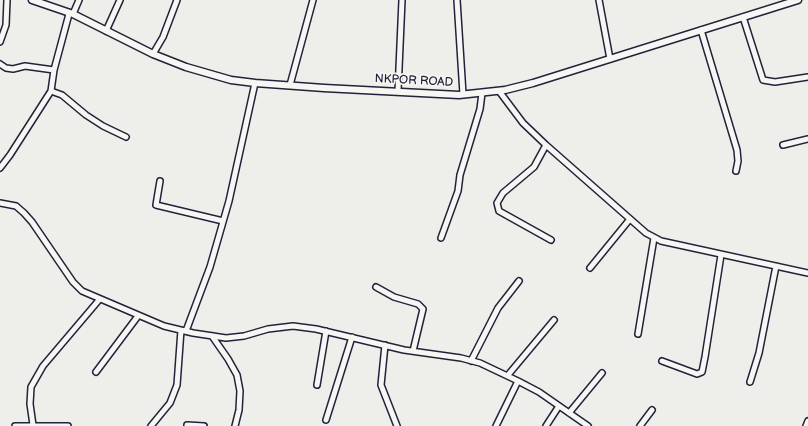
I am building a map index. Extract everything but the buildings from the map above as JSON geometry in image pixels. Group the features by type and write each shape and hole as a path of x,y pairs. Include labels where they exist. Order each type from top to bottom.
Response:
{"street":[{"path":"0,42 6,25 8,0"},
{"name":"NKPOR ROAD","path":"32,0 71,14 153,54 210,74 255,84 463,94 499,91 533,83 798,0"},
{"path":"0,168 51,91 54,70 71,14 79,0"},
{"path":"106,32 120,0"},
{"path":"153,54 164,37 177,0"},
{"path":"290,85 313,0"},
{"path":"398,91 402,0"},
{"path":"457,0 463,94"},
{"path":"599,0 610,59"},
{"path":"743,17 763,80 775,82 808,77"},
{"path":"701,30 737,150 738,162 736,171"},
{"path":"0,64 6,68 25,66 54,70"},
{"path":"151,426 170,403 177,385 184,331 210,267 229,201 255,84"},
{"path":"51,91 62,95 86,115 103,126 126,137"},
{"path":"499,91 523,123 646,234 661,241 808,273"},
{"path":"441,238 458,191 460,175 480,109 482,92"},
{"path":"783,145 808,139"},
{"path":"546,145 534,168 503,193 497,203 499,210 551,240"},
{"path":"160,181 156,205 223,221"},
{"path":"0,203 16,206 24,213 32,222 73,282 82,291 99,300 138,316 184,331 226,338 244,336 268,329 293,326 352,337 413,351 471,361 508,375 559,406 588,426"},
{"path":"590,268 630,219"},
{"path":"638,334 654,238"},
{"path":"662,361 697,374 702,372 706,357 721,255"},
{"path":"750,382 759,353 776,266"},
{"path":"471,361 498,308 519,281"},
{"path":"376,287 394,297 418,304 423,309 413,351"},
{"path":"33,425 30,404 31,387 43,366 99,300"},
{"path":"96,372 138,316"},
{"path":"508,375 554,320"},
{"path":"317,385 326,332"},
{"path":"212,336 237,375 240,397 239,410 235,426"},
{"path":"326,420 352,337"},
{"path":"385,345 381,385 397,426"},
{"path":"568,413 602,373"},
{"path":"496,426 518,381"},
{"path":"546,426 559,406"},
{"path":"640,426 652,410"},
{"path":"806,426 808,421"},
{"path":"187,425 204,426"},
{"path":"15,426 68,426"}]}
